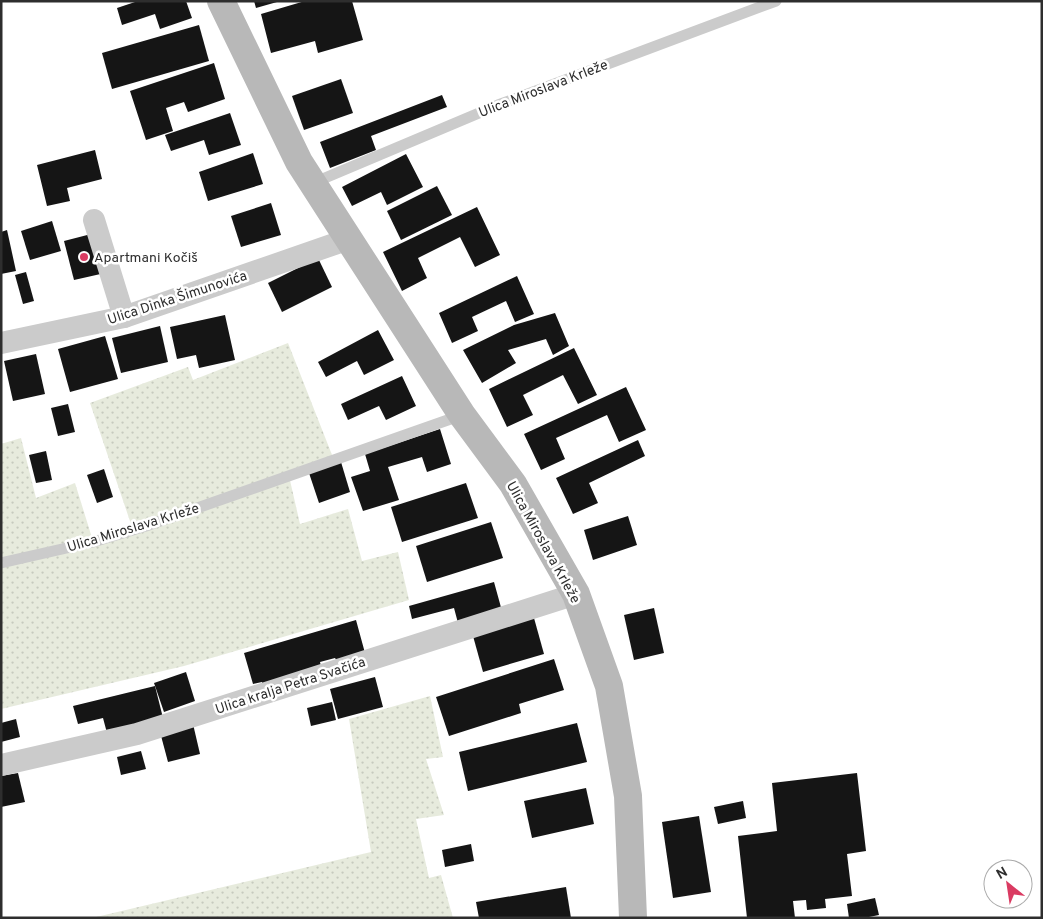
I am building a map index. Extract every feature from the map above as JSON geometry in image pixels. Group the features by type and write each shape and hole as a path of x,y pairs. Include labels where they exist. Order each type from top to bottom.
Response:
{"main road":[{"name":"Ulica Miroslava Krleže","path":"221,1 299,162 462,414 513,484 576,594 610,686 628,796 633,918"}],"street":[{"path":"94,220 124,316"},
{"name":"Ulica Dinka Šimunovića","path":"1,343 124,316 349,239"},
{"name":"Ulica kralja Petra Svačića","path":"1,765 137,734 576,594"}],"lane":[{"name":"Ulica Miroslava Krleže","path":"312,182 498,104 776,1"},
{"name":"Ulica Miroslava Krleže","path":"1,563 93,542 146,526 462,414"}],"shaded area":[{"path":"288,343 334,460 289,476 300,524 348,509 362,561 398,552 409,600 184,666 1,709 1,444 21,438 36,498 75,483 93,541 133,530 90,403 188,367 193,380"},
{"path":"430,696 443,757 426,759 444,815 416,819 429,878 441,875 453,918 92,918 371,852 349,719"}],"building":[{"path":"138,1 186,1 192,18 160,29 155,14 122,25 117,8"},
{"path":"254,1 277,1 277,2 256,8"},
{"path":"305,1 352,1 363,40 318,53 315,41 271,53 261,14"},
{"path":"199,25 209,61 112,89 102,53"},
{"path":"214,63 225,99 188,112 184,102 166,108 173,131 146,140 130,91"},
{"path":"341,79 353,113 304,130 292,96"},
{"path":"442,95 447,107 371,136 376,150 330,168 320,142"},
{"path":"230,113 241,145 209,155 204,140 171,151 165,135"},
{"path":"95,150 102,179 67,188 70,201 47,206 37,165"},
{"path":"253,153 263,184 208,201 199,172"},
{"path":"406,154 423,187 387,205 381,192 352,206 342,187"},
{"path":"437,186 452,215 401,240 387,211"},
{"path":"271,203 281,235 241,247 231,216"},
{"path":"477,207 500,255 475,267 460,237 418,258 427,278 402,291 383,252"},
{"path":"52,221 61,251 30,260 21,231"},
{"path":"7,230 16,271 1,274 1,232"},
{"name":"Apartmani Kočiš","path":"95,233 105,273 74,280 64,241"},
{"path":"318,258 332,287 282,312 268,283"},
{"path":"26,272 34,301 23,304 15,275"},
{"path":"517,276 534,314 515,322 506,301 472,317 478,331 452,343 439,313"},
{"path":"555,313 569,346 553,355 546,339 508,350 516,363 482,383 463,350 514,325"},
{"path":"225,315 235,360 199,368 196,355 177,359 170,327"},
{"path":"160,326 168,362 121,373 112,338"},
{"path":"378,330 394,360 364,375 357,361 326,377 318,362"},
{"path":"105,336 118,379 70,392 58,349"},
{"path":"574,348 597,395 578,404 563,375 523,395 533,415 507,427 489,389"},
{"path":"36,354 45,394 13,401 4,361"},
{"path":"402,376 416,406 386,420 379,406 348,420 341,404"},
{"path":"626,387 646,430 619,442 607,415 556,438 565,459 541,470 524,434"},
{"path":"68,404 75,432 58,436 51,408"},
{"path":"440,429 451,464 427,472 422,457 388,467 399,500 363,511 351,477 370,471 365,454"},
{"path":"638,440 645,456 589,483 598,503 573,514 556,478"},
{"path":"46,451 52,480 36,483 29,455"},
{"path":"341,462 350,492 319,503 309,473"},
{"path":"104,469 113,497 97,503 87,475"},
{"path":"466,483 478,518 402,542 391,507"},
{"path":"628,516 637,545 593,560 584,530"},
{"path":"491,522 503,558 427,582 416,546"},
{"path":"494,582 502,611 458,623 454,608 412,619 409,606"},
{"path":"654,608 664,653 634,660 624,615"},
{"path":"534,618 544,654 483,672 473,636"},
{"path":"356,620 365,653 337,661 335,658 320,662 323,674 265,692 262,682 253,684 244,653"},
{"path":"554,659 564,690 519,704 521,713 449,736 436,697"},
{"path":"186,672 195,701 164,712 154,683"},
{"path":"375,677 383,707 338,719 330,689"},
{"path":"155,686 163,718 107,733 103,718 78,724 73,706"},
{"path":"332,702 336,720 311,726 307,708"},
{"path":"16,719 20,737 1,742 1,723"},
{"path":"577,723 587,762 468,791 459,752"},
{"path":"193,724 200,754 168,762 160,732"},
{"path":"141,751 146,769 121,775 117,757"},
{"path":"18,773 25,802 1,807 1,776"},
{"path":"857,773 866,851 847,854 852,896 825,899 826,908 807,910 806,900 793,901 795,918 747,918 738,836 777,831 772,783"},
{"path":"586,788 594,824 532,838 524,801"},
{"path":"743,801 746,818 718,824 714,807"},
{"path":"699,816 711,892 673,898 662,822"},
{"path":"471,844 474,861 445,867 442,850"},
{"path":"566,887 571,918 479,918 476,902"},
{"path":"875,898 879,915 849,918 847,904"}],"place":[{"name":"Apartmani Kočiš","path":"84,257"}]}
